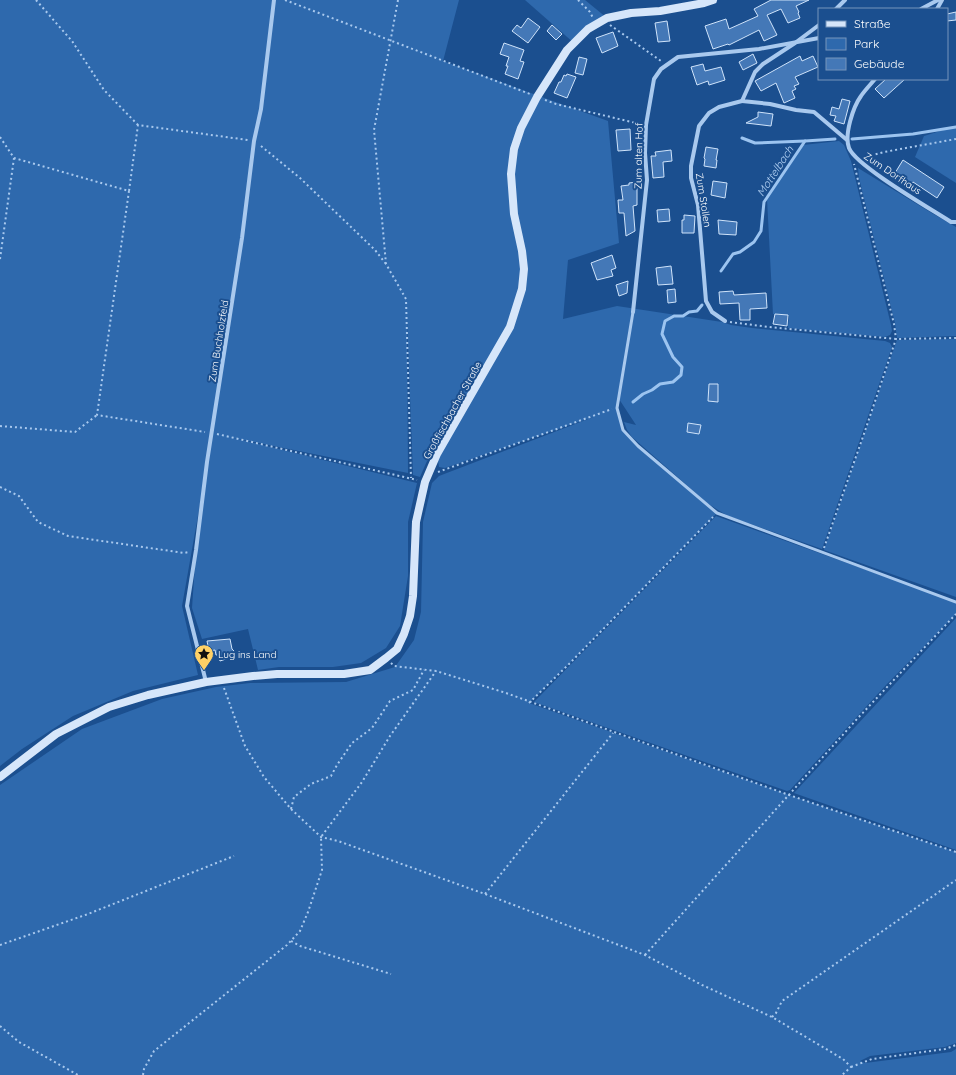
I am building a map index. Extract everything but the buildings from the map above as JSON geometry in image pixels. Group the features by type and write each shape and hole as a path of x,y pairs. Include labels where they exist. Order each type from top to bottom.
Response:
{"main road":[{"name":"Großfischbacher Straße","path":"0,777 56,734 110,707 148,695 206,682 277,674 344,674 370,670 397,649 410,616 413,596 416,522 425,482 437,454 510,327 518,306 522,289 524,269 522,251 514,214 511,174 514,149 520,128 537,96 567,50 588,29 607,18 631,12 660,11 713,0"}],"street":[{"name":"Zum Buchholzfeld","path":"206,682 187,606 196,550 207,462 242,238 254,141 261,109 274,0"},
{"path":"837,8 845,0"},
{"path":"923,8 938,0"},
{"path":"742,101 755,72 818,26"},
{"name":"Zum alten Hof","path":"633,312 647,180 645,152 646,125 654,79 661,69 678,57 759,49 818,38"},
{"path":"847,140 850,122 860,96 874,80"},
{"name":"Zum Stollen","path":"725,321 712,312 706,301 699,211 691,178 691,166 699,126 709,113 719,107 742,101 770,104 796,110 814,112 847,140"},
{"name":"Zum Dorfhaus","path":"847,140 849,149 858,160 876,174 951,222 956,222"}],"lane":[{"path":"633,312 617,408 623,430 630,439 717,513 956,602"}],"path":[{"path":"36,0 72,40 104,90 138,125 254,141 300,178 375,250 386,264 406,299 411,478 212,433 97,415"},
{"path":"285,0 556,104 646,125"},
{"path":"386,264 374,130 398,0"},
{"path":"578,0 599,22 666,65"},
{"path":"0,426 75,432 97,415 138,125"},
{"path":"0,137 14,158 129,191"},
{"path":"822,553 896,339 894,324 853,164 858,160 884,152 956,139"},
{"path":"0,259 14,158"},
{"path":"725,321 769,327 896,339 956,338"},
{"path":"430,470 438,472 617,408"},
{"path":"0,487 19,496 38,522 68,536 184,553 196,550"},
{"path":"529,703 717,513"},
{"path":"645,955 856,719 956,614"},
{"path":"386,658 394,666 436,671 506,693 529,703 613,733 956,852"},
{"path":"291,809 294,797 311,784 331,776 352,744 372,728 390,701 413,690 424,670"},
{"path":"143,1075 154,1051 258,969 291,941 300,931 322,870 321,837 362,782 390,736 436,671"},
{"path":"221,680 245,746 264,777 291,809 321,837 338,841 485,894 645,955 702,985 772,1017 843,1059 851,1067"},
{"path":"485,894 613,733"},
{"path":"0,945 88,914 234,856"},
{"path":"772,1017 776,1013 782,1001 956,880"},
{"path":"291,941 300,946 391,974"},
{"path":"0,1026 19,1042 78,1075"},
{"path":"842,1075 851,1067 872,1059 939,1050 956,1045"}],"green space":[{"path":"0,0 459,0 443,61 608,121 619,243 568,260 563,319 617,306 752,328 885,341 890,343 892,347 822,549 728,516 707,503 632,437 624,422 636,425 619,399 618,410 620,420 630,439 717,513 529,703 789,795 956,852 956,1043 945,1047 870,1056 860,1061 865,1063 951,1052 956,1049 956,1075 0,1075 0,785 82,729 162,699 216,687 250,683 346,682 395,667 414,640 421,612 423,522 432,483 439,476 596,416 445,468 439,467 437,454 427,461 420,477 413,475 407,318 408,473 229,437 417,483 408,522 408,576 400,626 386,648 361,663 333,667 279,667 258,670 248,629 202,639 192,608 196,550 205,476 182,606 198,675 133,691 73,716 22,749 0,766"},
{"path":"525,0 585,0 607,18 574,43"},
{"path":"956,126 956,183 915,157 924,136"},
{"path":"839,141 844,145 851,161 891,325 892,331 890,335 885,337 788,328 789,316 773,314 767,199 803,145"},
{"path":"858,168 956,227 956,336 897,338 895,323 859,178"},
{"path":"956,339 956,597 824,550 897,340"},
{"path":"716,516 956,602 956,614 886,685 790,790 787,791 534,702"},
{"path":"956,618 956,850 794,793"}],"waterway":[{"name":"Mottelbach","path":"852,139 913,134 956,127"},
{"path":"742,138 755,143 805,141"},
{"name":"Mottelbach","path":"721,271 733,254 740,252 754,242 761,231 764,202 805,141 835,139"},
{"path":"633,402 660,384 673,382 681,375 682,367 673,357 662,334 665,321 674,316 683,316 689,312 697,311 702,305"}],"place":[{"name":"Lug ins Land","path":"204,671"}]}
